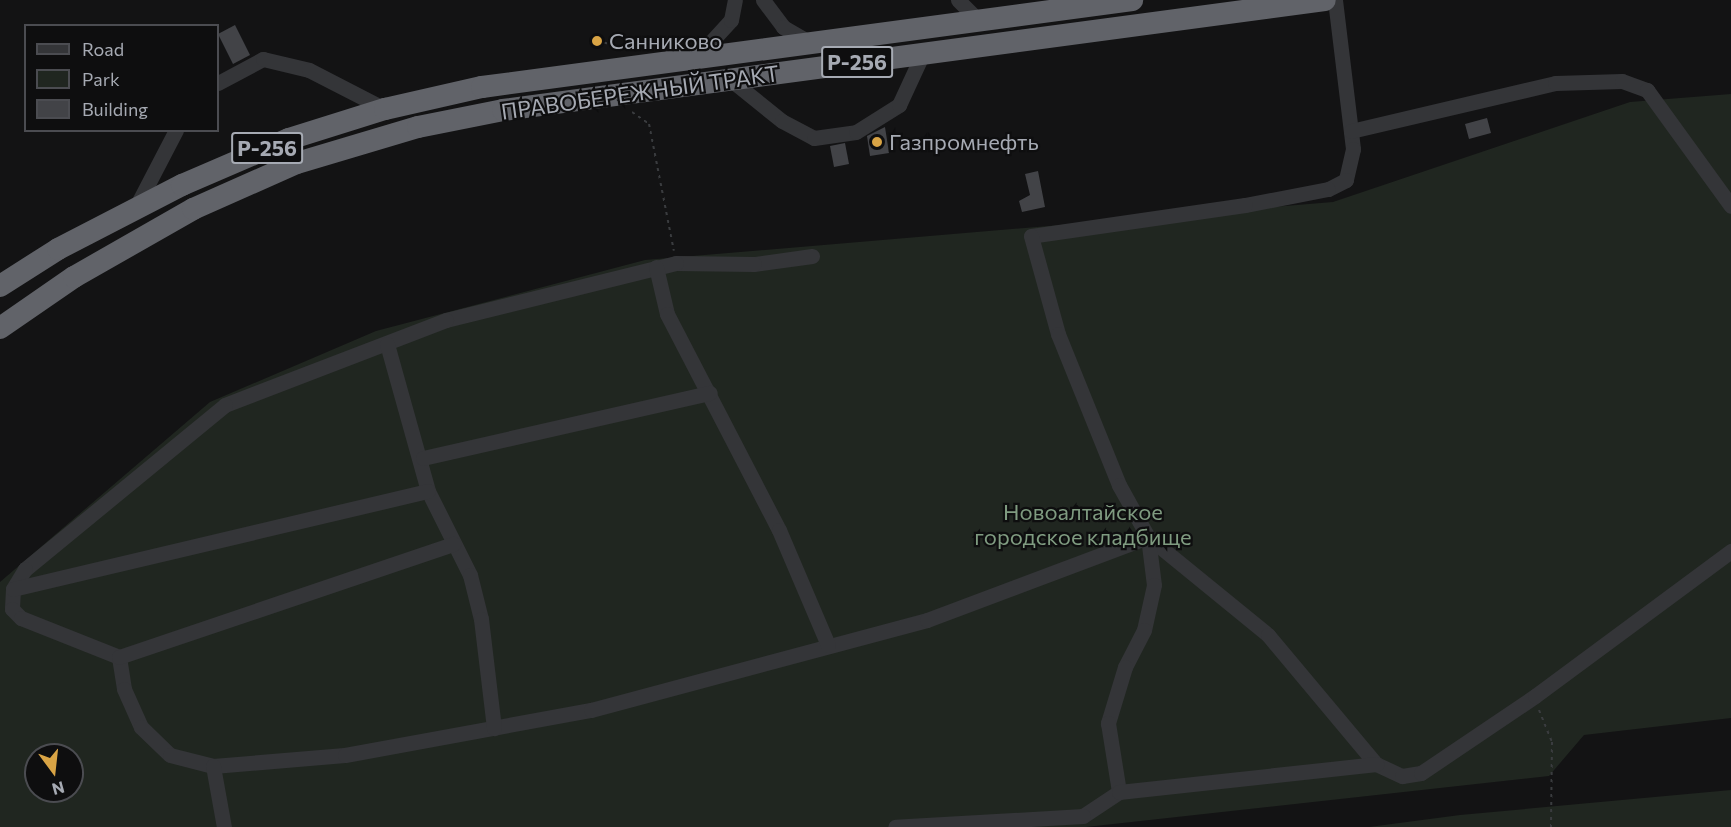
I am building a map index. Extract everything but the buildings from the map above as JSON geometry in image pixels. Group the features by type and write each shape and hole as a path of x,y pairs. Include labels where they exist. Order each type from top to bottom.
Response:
{"highway":[{"name":"ПРАВОБЕРЕЖНЫЙ ТРАКТ","path":"0,286 135,207 289,139 385,109 482,87 1132,0"},
{"name":"ПРАВОБЕРЕЖНЫЙ ТРАКТ","path":"2,326 74,277 193,209 328,152 503,110 1325,0"}],"street":[{"path":"697,57 730,20 735,0"},
{"path":"763,0 783,27 809,42"},
{"path":"958,0 978,20"},
{"path":"1335,0 1351,131 1352,166 1346,180 1328,189 1031,236 1058,334 1119,485 1148,537 1268,635 1376,764 1402,776 1421,773 1535,696 1731,551"},
{"path":"731,80 782,121 814,138 856,132 899,105 923,53"},
{"path":"219,82 263,58 309,70 385,109"},
{"path":"1351,131 1555,83 1622,81 1647,90 1731,206"},
{"path":"135,207 175,132"},
{"path":"453,544 119,657 21,618 12,609 13,589 25,569 123,483 225,405 446,320 676,263 754,264 812,256"},
{"path":"656,267 667,314 710,393 828,645"},
{"path":"387,344 423,458 428,491 470,575 481,618 494,728"},
{"path":"423,458 710,393"},
{"path":"13,589 428,491"},
{"path":"119,657 124,689 141,727 170,755 213,766 345,755 591,711 927,620 1148,537"},
{"path":"1119,792 1108,723 1152,596 1148,537"},
{"path":"895,827 1083,816 1119,792 1376,764"},
{"path":"213,766 225,827"}],"path":[{"path":"597,41 622,47"},
{"path":"632,112 649,124 676,263"},
{"path":"1535,696 1552,742 1551,827"}],"green space":[{"name":"Новоалтайское городское кладбище","path":"1731,94 1731,718 1584,735 1549,776 1086,827 0,827 0,582 210,402 376,331 645,260 1333,202 1630,102"},
{"path":"1731,790 1731,827 1369,827 1460,815"}],"place":[{"name":"Санниково","path":"597,41"},
{"name":"Газпромнефть","path":"877,142"}]}
